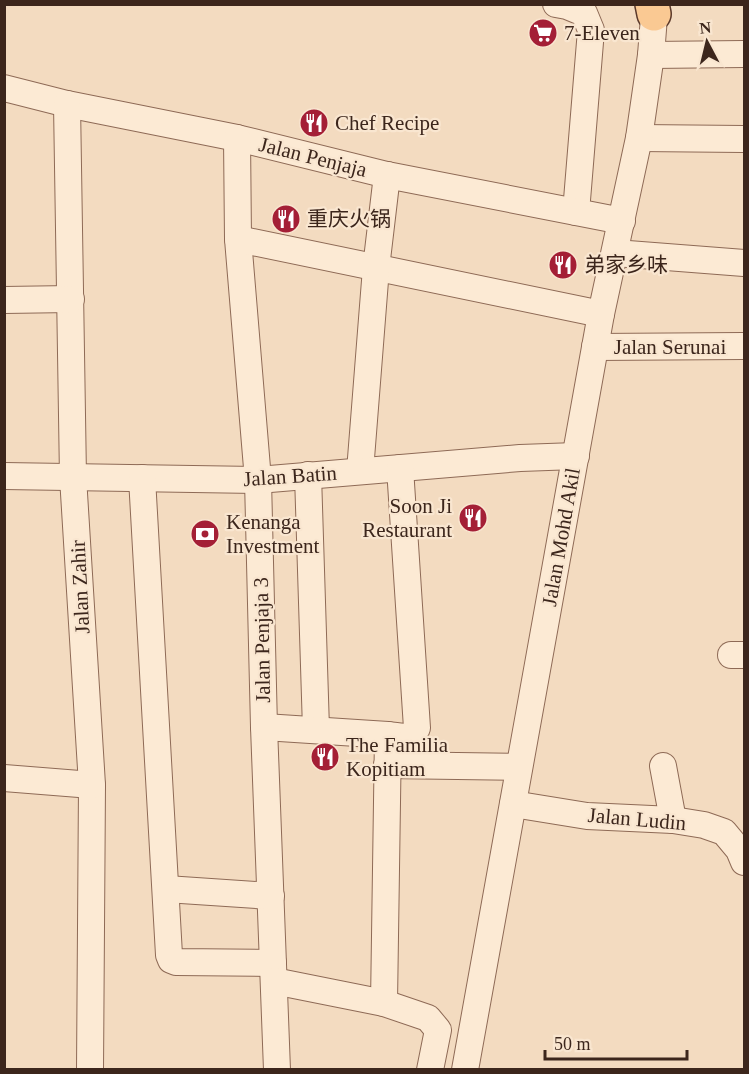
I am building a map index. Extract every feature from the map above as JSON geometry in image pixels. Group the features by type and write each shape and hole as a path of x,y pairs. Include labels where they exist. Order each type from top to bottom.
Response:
{"street":[{"path":"556,4 584,13 591,30 576,212"},
{"name":"Jalan Mohd Akil","path":"465,1070 601,314 639,138 651,55 654,8"},
{"path":"651,55 744,54"},
{"name":"Jalan Penjaja","path":"4,88 67,104 237,138 387,175 622,221"},
{"name":"Jalan Zahir","path":"67,104 73,477 92,785 90,1070"},
{"name":"Jalan Penjaja 3","path":"237,138 238,239 258,480 264,727 277,1070"},
{"path":"639,138 744,139"},
{"path":"360,471 376,268 387,175"},
{"path":"238,239 601,314"},
{"path":"615,253 744,263"},
{"path":"4,300 71,299"},
{"name":"Jalan Serunai","path":"595,347 744,346"},
{"name":"Jalan Batin","path":"4,476 258,480 520,458 576,456"},
{"path":"264,727 408,737 414,735 417,728 400,468"},
{"path":"308,475 316,729"},
{"path":"142,478 171,960 274,972 429,1018 438,1030 430,1070"},
{"path":"384,1003 388,735"},
{"path":"387,765 519,767"},
{"path":"663,766 673,820"},
{"path":"4,778 92,785"},
{"name":"Jalan Ludin","path":"513,804 587,816 673,820 704,825 724,831 739,849 744,861"},
{"path":"166,889 271,896"}],"place":[{"name":"7-Eleven","path":"543,33"},
{"name":"Chef Recipe","path":"314,123"},
{"name":"重庆火锅","path":"286,219"},
{"name":"弟家乡味","path":"563,265"},
{"name":"Soon Ji Restaurant","path":"473,518"},
{"name":"Kenanga Investment","path":"205,534"},
{"name":"The Familia Kopitiam","path":"325,757"}]}
